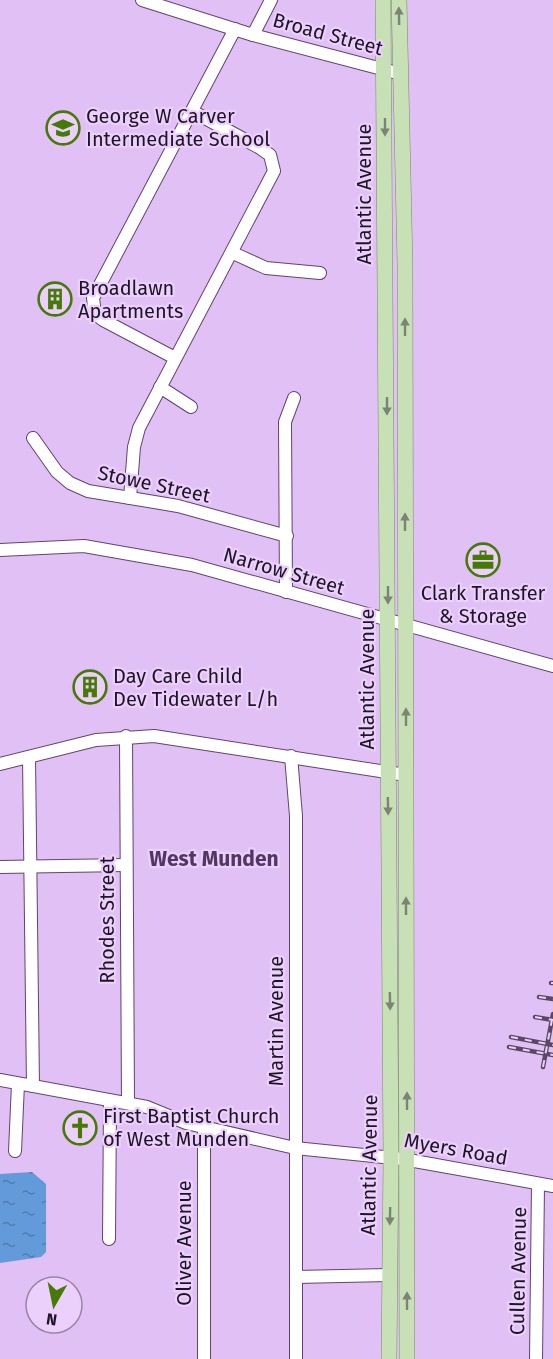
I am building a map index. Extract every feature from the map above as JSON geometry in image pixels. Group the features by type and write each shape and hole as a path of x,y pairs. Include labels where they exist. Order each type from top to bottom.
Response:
{"main road":[{"name":"Atlantic Avenue","path":"383,0 388,772 407,1359"},
{"name":"Atlantic Avenue","path":"389,1359 388,1275 399,1159 406,775 405,264 399,0"}],"street":[{"name":"Broad Street","path":"142,0 164,3 235,29 401,74"},
{"path":"253,34 272,0"},
{"path":"175,358 103,320 95,314 93,306 98,286 235,29"},
{"path":"130,498 136,437 175,358 271,180 274,164 270,155 260,148 192,111"},
{"path":"233,253 266,268 320,273"},
{"path":"160,387 191,407"},
{"path":"286,592 285,422 294,398"},
{"name":"Stowe Street","path":"33,438 57,472 70,483 88,491 178,506 287,536"},
{"name":"Narrow Street","path":"0,550 56,546 120,550 192,566 553,666"},
{"path":"0,764 67,747 126,736 169,738 406,775"},
{"name":"Rhodes Street","path":"126,736 128,1103"},
{"name":"Martin Avenue","path":"291,756 296,816 296,1359"},
{"path":"29,757 33,1086"},
{"path":"0,867 126,865"},
{"name":"Myers Road","path":"0,1080 147,1107 177,1120 295,1148 399,1159 553,1186"},
{"path":"15,1151 18,1084"},
{"path":"109,1239 110,1101"},
{"name":"Oliver Avenue","path":"204,1127 204,1359"},
{"name":"Cullen Avenue","path":"537,1359 538,1184"},
{"path":"296,1277 388,1275"}],"water":[{"path":"32,1172 46,1184 46,1252 41,1257 0,1263 0,1174"}],"railway":[{"path":"539,997 553,999"},
{"path":"543,1067 553,1014"},
{"path":"535,1017 553,1020"},
{"path":"511,1037 553,1045"},
{"path":"509,1047 553,1055"}],"place":[{"name":"George W Carver Intermediate School","path":"63,128"},
{"name":"Broadlawn Apartments","path":"55,299"},
{"name":"Clark Transfer & Storage","path":"483,560"},
{"name":"Day Care Child Dev Tidewater L/h","path":"90,687"},
{"name":"First Baptist Church of West Munden","path":"80,1128"}],"district":[{"name":"West Munden","path":"214,859"}]}
